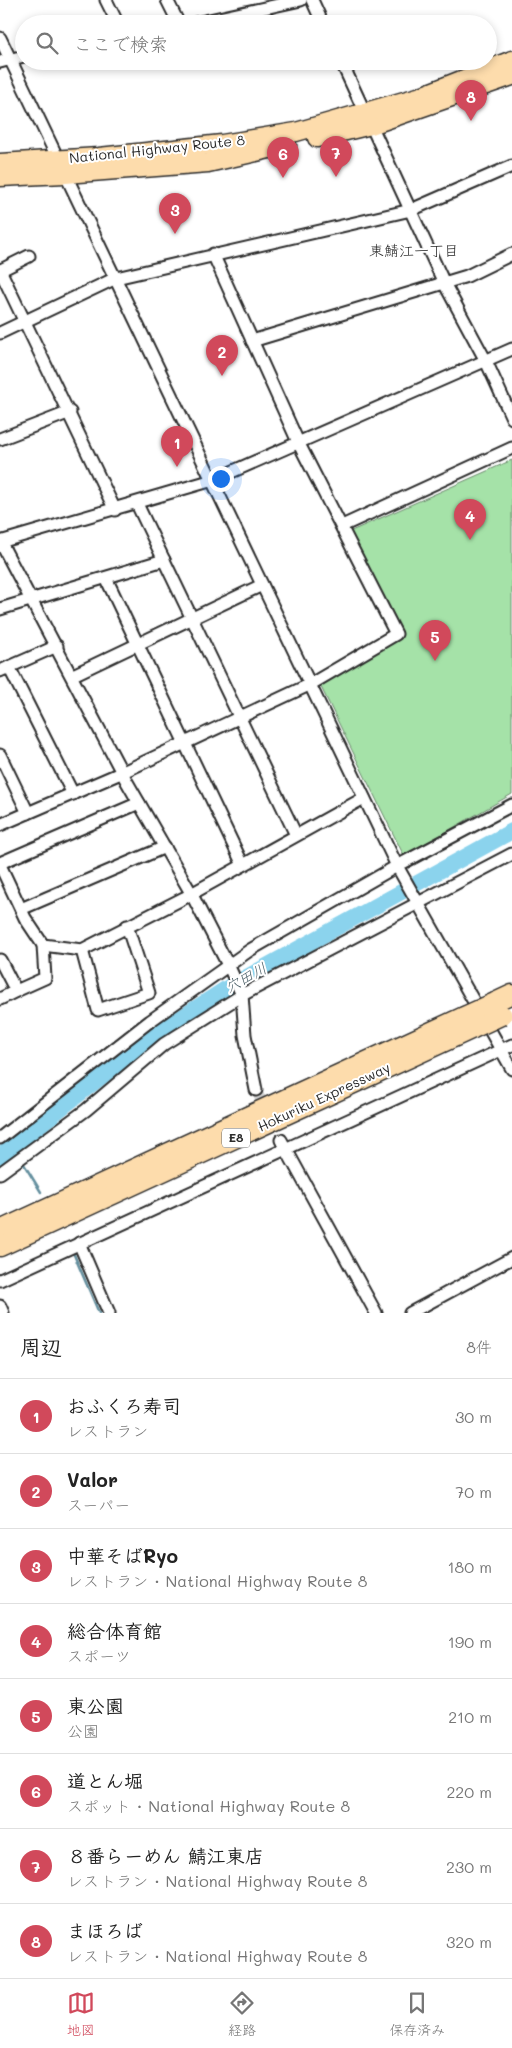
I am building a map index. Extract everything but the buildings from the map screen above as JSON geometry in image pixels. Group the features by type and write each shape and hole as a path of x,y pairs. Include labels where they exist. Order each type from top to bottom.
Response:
{"highway":[{"name":"National Highway Route 8","path":"497,66 512,60"},
{"name":"National Highway Route 8","path":"368,119 487,70"},
{"name":"National Highway Route 8","path":"0,163 61,167 208,163 368,119 512,76"},
{"name":"National Highway Route 8","path":"0,177 61,167"},
{"name":"Hokuriku Expressway","path":"0,1230 469,1022 503,1009 512,994"},
{"name":"Hokuriku Expressway","path":"0,1247 469,1022"}],"street":[{"path":"106,0 114,15"},
{"path":"168,0 175,15"},
{"path":"218,15 248,5 301,0"},
{"path":"312,0 319,15"},
{"path":"0,38 5,61 61,167 116,278 397,866 507,1047 512,1069"},
{"path":"345,70 444,283 486,361 512,418"},
{"path":"0,333 116,278 213,254 411,210 512,166"},
{"path":"0,825 185,744 311,684 396,634 298,442 213,254"},
{"path":"252,341 467,276 512,254"},
{"path":"28,256 0,270 70,412 115,510"},
{"path":"256,1090 245,1035 241,994 229,968 191,893 139,803 73,675 0,542 137,504 213,480 512,349"},
{"path":"0,439 70,412"},
{"path":"342,526 512,448"},
{"path":"137,504 296,835"},
{"path":"0,609 31,598 164,560"},
{"path":"106,578 242,865"},
{"path":"73,675 262,585"},
{"path":"57,646 5,669 73,794"},
{"path":"0,755 28,813"},
{"path":"43,945 82,950 191,893 364,798"},
{"path":"0,999 45,978 43,945 21,909 0,864 139,803"},
{"path":"0,1138 150,1021 229,968 250,950 397,866 512,805"},
{"path":"21,909 165,847"},
{"path":"0,1174 86,1110 164,1044 241,994 512,854"},
{"path":"82,950 95,1011 149,992 127,926"},
{"path":"0,960 16,991"},
{"path":"0,1280 283,1144 507,1047"},
{"path":"283,1144 376,1313"},
{"path":"79,1243 109,1313"},
{"path":"410,1313 512,1258"},
{"path":"0,1306 3,1313"}],"green space":[{"path":"512,460 512,794 404,856 320,685 398,637 349,532"}],"waterway":[{"name":"穴田川","path":"0,1156 156,1034 227,988 512,831"},
{"path":"13,1146 18,1154"},
{"path":"22,1161 41,1192"},
{"path":"72,1250 99,1313"}],"tunnel":[{"path":"256,1090 281,1140"}],"place":[{"name":"まほろば","path":"471,121"},
{"name":"８番らーめん 鯖江東店","path":"336,177"},
{"name":"道とん堀","path":"283,178"},
{"name":"中華そばRyo","path":"175,234"},
{"name":"Valor","path":"222,376"},
{"name":"おふくろ寿司","path":"177,467"},
{"name":"総合体育館","path":"470,540"},
{"name":"東公園","path":"435,661"}],"district":[{"name":"東鯖江一丁目","path":"414,251"}]}
